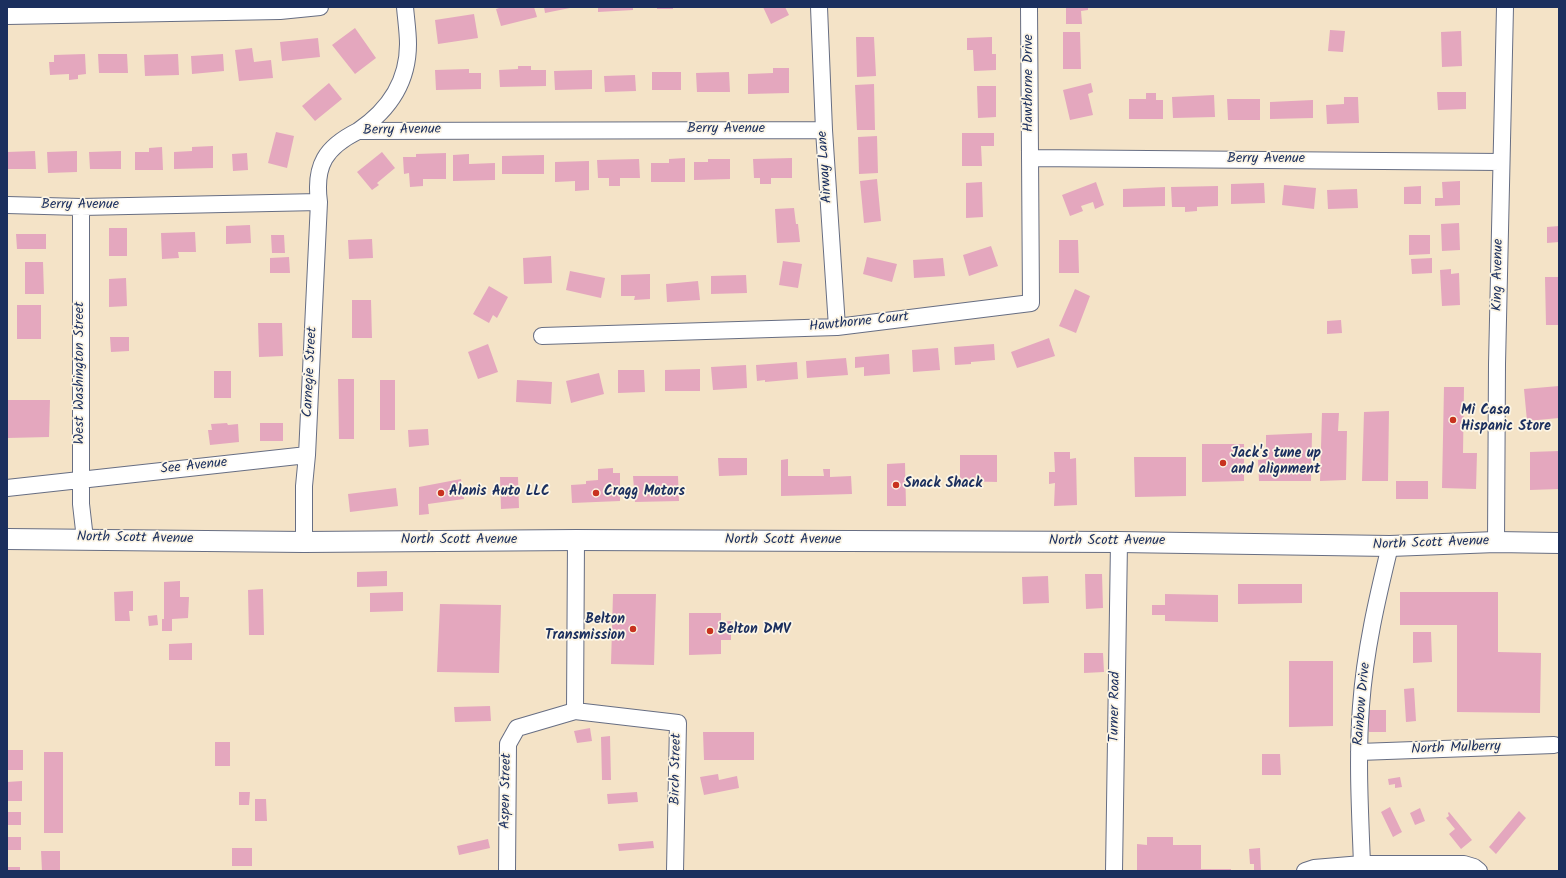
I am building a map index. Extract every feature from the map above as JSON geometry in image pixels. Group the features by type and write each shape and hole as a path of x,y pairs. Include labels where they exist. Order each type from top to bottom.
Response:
{"main road":[{"name":"North Scott Avenue","path":"7,539 304,542 576,540 1119,542 1390,546 1496,542 1559,543"}],"street":[{"path":"7,16 320,7"},
{"path":"358,131 385,109 396,93 403,78 407,61 408,44 405,7"},
{"name":"Airway Lane","path":"819,7 824,130 836,327"},
{"name":"Hawthorne Drive","path":"1029,7 1030,158"},
{"name":"King Avenue","path":"1496,542 1497,364 1505,7"},
{"name":"Berry Avenue","path":"7,206 81,208 319,202 317,188 319,173 324,160 342,139 358,131 824,130"},
{"name":"Berry Avenue","path":"1030,158 1501,162"},
{"name":"Hawthorne Court","path":"542,336 836,327 1031,303 1030,158"},
{"name":"Carnegie Street","path":"304,542 304,486 307,455 319,202"},
{"name":"West Washington Street","path":"81,208 81,504 85,539"},
{"name":"See Avenue","path":"81,480 307,455"},
{"path":"7,488 81,480"},
{"path":"575,711 576,540"},
{"name":"Turner Road","path":"1114,871 1119,542"},
{"name":"Rainbow Drive","path":"1362,864 1359,752 1361,704 1368,646 1376,603 1390,546"},
{"name":"Aspen Street","path":"507,871 508,744 517,728 575,711"},
{"name":"Birch Street","path":"575,711 678,723 675,871"},
{"name":"North Mulberry","path":"1359,752 1554,745"},
{"path":"1305,871 1314,868 1362,864 1464,864 1474,867 1479,871"}],"building":[{"path":"502,7 534,7 537,17 501,26 496,9"},
{"path":"544,7 570,7 570,8 545,13"},
{"path":"598,7 633,7 633,10 598,12"},
{"path":"657,7 673,7 673,9 657,9"},
{"path":"763,7 785,7 789,15 771,24"},
{"path":"1066,7 1088,7 1088,10 1081,11 1082,24 1066,24"},
{"path":"474,14 478,38 438,44 435,20"},
{"path":"355,28 376,58 355,74 332,45"},
{"path":"1330,30 1345,31 1343,52 1328,51"},
{"path":"1461,31 1462,66 1442,67 1441,32"},
{"path":"1063,32 1080,32 1081,69 1063,69"},
{"path":"856,37 874,37 876,76 857,77"},
{"path":"992,37 992,54 996,54 996,70 974,71 973,50 967,50 967,38"},
{"path":"318,38 320,57 282,61 280,42"},
{"path":"252,48 254,62 271,60 273,78 239,81 235,50"},
{"path":"85,54 86,74 78,75 78,79 69,80 69,74 50,75 49,62 54,62 54,55"},
{"path":"98,54 127,54 128,73 99,73"},
{"path":"178,54 179,75 145,76 144,55"},
{"path":"223,54 224,71 192,74 191,56"},
{"path":"518,66 531,66 531,70 546,70 546,86 500,87 499,70 518,69"},
{"path":"773,68 789,68 789,93 748,94 748,74 773,73"},
{"path":"469,69 469,73 481,73 481,89 436,90 435,70"},
{"path":"592,70 592,89 555,90 554,71"},
{"path":"652,72 681,72 681,90 652,90"},
{"path":"729,72 730,92 697,92 696,73"},
{"path":"635,75 636,91 605,92 604,76"},
{"path":"329,83 342,99 315,121 302,106"},
{"path":"1091,83 1093,92 1088,94 1093,115 1070,120 1063,90"},
{"path":"874,84 875,130 857,130 855,85"},
{"path":"977,86 996,86 996,117 978,118"},
{"path":"1437,92 1466,92 1466,109 1438,110"},
{"path":"1146,93 1156,93 1156,100 1163,100 1163,119 1129,119 1129,99 1146,99"},
{"path":"1214,95 1215,117 1173,118 1172,97"},
{"path":"1344,97 1358,97 1359,123 1327,124 1326,105 1344,104"},
{"path":"1227,99 1260,99 1260,120 1228,120"},
{"path":"1313,100 1313,118 1270,119 1270,102"},
{"path":"276,132 294,136 287,168 268,163"},
{"path":"962,133 994,133 994,146 981,146 982,166 962,166"},
{"path":"877,136 878,173 859,174 858,137"},
{"path":"213,146 213,168 174,169 174,152 192,151 192,147"},
{"path":"162,147 163,170 135,170 135,152 149,152 149,148"},
{"path":"35,151 36,169 7,169 7,152"},
{"path":"77,151 77,172 48,173 47,152"},
{"path":"121,151 121,169 90,169 89,152"},
{"path":"382,152 395,168 377,183 379,185 372,190 357,172"},
{"path":"247,153 248,170 233,171 232,154"},
{"path":"446,153 446,179 423,179 423,186 410,187 409,173 404,174 403,157 416,157 416,154"},
{"path":"469,154 469,164 495,163 495,180 453,181 453,155"},
{"path":"544,155 544,174 502,174 502,156"},
{"path":"685,158 685,182 651,182 651,163 669,163 669,159"},
{"path":"792,158 792,178 771,178 771,184 760,184 760,178 754,178 753,159"},
{"path":"639,159 640,178 620,178 620,186 609,186 609,178 598,178 597,160"},
{"path":"708,159 730,159 730,179 694,180 694,162 708,162"},
{"path":"589,161 589,190 575,191 575,181 555,182 555,162"},
{"path":"877,179 881,221 864,223 860,181"},
{"path":"1460,181 1460,205 1435,206 1435,198 1443,198 1442,182"},
{"path":"982,182 983,217 966,218 966,183"},
{"path":"1096,182 1104,205 1095,209 1093,202 1081,206 1083,211 1070,216 1062,195"},
{"path":"1264,183 1265,203 1231,204 1231,184"},
{"path":"1284,185 1316,188 1314,209 1282,205"},
{"path":"1218,186 1218,206 1197,207 1197,211 1185,212 1185,207 1172,207 1171,187"},
{"path":"1421,186 1421,204 1404,204 1404,187"},
{"path":"1165,187 1165,206 1123,207 1123,189"},
{"path":"1357,189 1358,208 1328,209 1327,190"},
{"path":"794,208 800,242 777,243 775,209"},
{"path":"1459,223 1460,250 1442,251 1441,224"},
{"path":"250,225 251,243 226,244 226,226"},
{"path":"1559,226 1559,242 1547,243 1547,227"},
{"path":"109,228 127,228 127,256 109,256"},
{"path":"195,232 196,252 178,252 179,258 162,259 161,233"},
{"path":"16,234 46,234 46,249 17,249"},
{"path":"271,235 284,235 285,253 272,253"},
{"path":"1409,235 1430,235 1430,254 1409,255"},
{"path":"372,239 373,258 349,259 348,240"},
{"path":"1059,240 1078,240 1079,273 1059,273"},
{"path":"991,246 998,266 969,276 963,255"},
{"path":"551,256 552,283 524,284 523,258"},
{"path":"289,257 290,273 270,273 270,258"},
{"path":"867,257 897,264 892,282 863,274"},
{"path":"943,258 945,276 914,278 913,260"},
{"path":"1432,258 1432,273 1412,274 1411,259"},
{"path":"783,261 802,264 798,288 779,285"},
{"path":"25,262 43,262 44,294 25,294"},
{"path":"1451,269 1451,274 1459,273 1460,305 1442,306 1440,270"},
{"path":"570,271 605,278 601,298 566,290"},
{"path":"650,274 650,299 634,300 635,296 621,296 621,275"},
{"path":"746,275 747,293 711,294 711,276"},
{"path":"1545,277 1559,277 1559,325 1546,325"},
{"path":"126,278 127,306 109,307 109,279"},
{"path":"698,281 700,300 667,302 666,284"},
{"path":"489,286 508,297 497,318 493,315 489,323 473,314"},
{"path":"1075,289 1090,296 1076,333 1059,326"},
{"path":"352,300 371,300 372,338 352,338"},
{"path":"17,305 41,305 41,339 17,339"},
{"path":"1341,320 1342,333 1327,334 1327,321"},
{"path":"258,323 282,323 283,356 259,357"},
{"path":"110,337 129,337 129,351 111,352"},
{"path":"1049,338 1055,356 1017,368 1011,352"},
{"path":"488,344 498,372 478,379 468,352"},
{"path":"994,344 995,360 955,365 954,347"},
{"path":"938,348 940,370 913,372 912,350"},
{"path":"889,354 890,374 864,376 864,367 855,368 855,357"},
{"path":"846,358 848,375 807,378 806,361"},
{"path":"797,362 798,379 765,382 765,380 757,381 756,365"},
{"path":"746,365 747,388 713,390 711,367"},
{"path":"700,369 700,391 665,391 665,370"},
{"path":"618,370 644,370 645,392 618,393"},
{"path":"214,371 231,371 231,398 214,398"},
{"path":"599,373 604,394 571,403 566,381"},
{"path":"338,379 354,379 354,439 339,439"},
{"path":"380,380 395,380 395,430 380,430"},
{"path":"517,380 552,382 551,404 516,402"},
{"path":"1559,386 1559,418 1527,421 1524,389"},
{"name":"Mi Casa Hispanic Store","path":"1444,387 1464,387 1463,453 1477,453 1476,489 1442,488"},
{"path":"7,400 50,400 49,437 7,438"},
{"path":"1389,411 1388,481 1362,481 1364,412"},
{"path":"1322,413 1339,413 1338,431 1347,431 1346,480 1320,481"},
{"path":"227,423 228,425 238,424 239,442 210,445 208,430 212,430 211,424"},
{"path":"260,423 283,423 283,441 260,441"},
{"path":"428,429 429,445 409,447 408,430"},
{"path":"1312,433 1311,481 1259,481 1258,460 1266,459 1266,435"},
{"name":"Jack's tune up and alignment","path":"1202,444 1244,444 1244,481 1202,482"},
{"path":"1559,451 1559,489 1530,490 1530,452"},
{"path":"1054,452 1070,452 1070,459 1076,458 1077,505 1054,506 1055,483 1049,484 1049,472 1055,472"},
{"path":"960,455 997,455 997,482 960,481"},
{"path":"1134,457 1186,457 1186,496 1135,497"},
{"path":"718,458 747,458 747,475 719,476"},
{"path":"788,459 788,476 824,476 823,469 830,469 830,477 851,476 852,494 781,496 781,460"},
{"name":"Snack Shack","path":"905,463 906,506 887,506 887,464"},
{"name":"Cragg Motors","path":"613,468 613,473 620,473 620,501 572,503 571,485 586,484 586,481 598,480 598,469"},
{"path":"633,476 678,476 679,501 635,502"},
{"path":"500,477 518,477 519,508 501,509"},
{"name":"Alanis Auto LLC","path":"461,479 464,499 428,504 429,514 419,515 419,487"},
{"path":"1396,481 1428,481 1428,499 1396,499"},
{"path":"396,488 398,506 350,512 348,494"},
{"path":"387,571 387,586 357,587 357,572"},
{"path":"1085,574 1102,574 1103,608 1086,609"},
{"path":"1048,576 1049,603 1023,604 1022,577"},
{"path":"180,581 180,597 189,597 188,618 172,619 172,631 162,631 162,619 164,619 164,582"},
{"path":"1238,584 1302,584 1302,603 1238,604"},
{"path":"263,589 264,635 249,635 248,590"},
{"path":"133,591 133,611 129,611 130,621 115,621 114,592"},
{"path":"403,592 403,611 370,612 370,593"},
{"path":"1400,592 1498,592 1498,652 1541,653 1540,713 1457,712 1457,625 1400,625"},
{"name":"Belton Transmission","path":"613,594 656,594 654,665 611,664"},
{"path":"1165,594 1218,595 1218,622 1165,621 1165,615 1152,615 1152,605 1165,605"},
{"path":"440,604 501,605 499,673 437,672"},
{"name":"Belton DMV","path":"689,613 721,613 721,622 731,621 731,640 721,640 721,654 689,655"},
{"path":"157,615 158,625 149,626 148,616"},
{"path":"1413,632 1431,632 1432,662 1413,663"},
{"path":"192,643 192,660 169,660 169,644"},
{"path":"1084,653 1103,653 1104,672 1084,673"},
{"path":"1289,661 1333,661 1333,726 1289,727"},
{"path":"1414,688 1416,721 1406,722 1404,689"},
{"path":"490,706 491,721 455,722 454,707"},
{"path":"1362,710 1386,710 1386,732 1369,732 1369,721 1362,721"},
{"path":"590,728 592,741 577,743 574,731"},
{"path":"703,732 754,732 754,760 704,760"},
{"path":"610,736 611,780 602,780 601,737"},
{"path":"215,742 230,742 230,766 215,766"},
{"path":"7,750 23,750 23,770 7,770"},
{"path":"44,752 63,752 63,833 44,833"},
{"path":"1262,754 1280,754 1281,775 1262,775"},
{"path":"718,774 719,780 737,776 739,788 704,795 700,777"},
{"path":"1400,777 1402,787 1395,788 1395,784 1389,785 1388,779"},
{"path":"22,781 22,801 7,801 7,782"},
{"path":"239,792 250,792 249,805 239,805"},
{"path":"637,792 638,802 608,804 607,794"},
{"path":"255,799 266,799 267,821 255,821"},
{"path":"1390,807 1402,832 1393,837 1381,812"},
{"path":"1420,808 1425,821 1415,825 1410,813"},
{"path":"1519,811 1526,818 1496,854 1489,847"},
{"path":"7,812 21,812 21,825 7,825"},
{"path":"1449,812 1472,840 1461,849 1449,834 1455,829 1446,818 1449,816"},
{"path":"7,837 21,837 21,850 7,850"},
{"path":"1147,837 1173,837 1173,845 1201,845 1201,869 1231,869 1231,871 1137,871 1137,844 1147,845"},
{"path":"488,839 490,848 459,855 457,846"},
{"path":"653,841 654,848 619,851 618,844"},
{"path":"232,848 252,848 252,866 232,866"},
{"path":"1260,848 1261,871 1254,871 1254,864 1250,864 1249,849"},
{"path":"41,851 60,851 60,871 42,871"},
{"path":"7,867 20,867 20,871 7,871"}],"place":[{"name":"Mi Casa Hispanic Store","path":"1453,420"},
{"name":"Jack's tune up and alignment","path":"1223,463"},
{"name":"Snack Shack","path":"896,485"},
{"name":"Alanis Auto LLC","path":"441,493"},
{"name":"Cragg Motors","path":"596,493"},
{"name":"Belton Transmission","path":"633,629"},
{"name":"Belton DMV","path":"710,631"}]}
